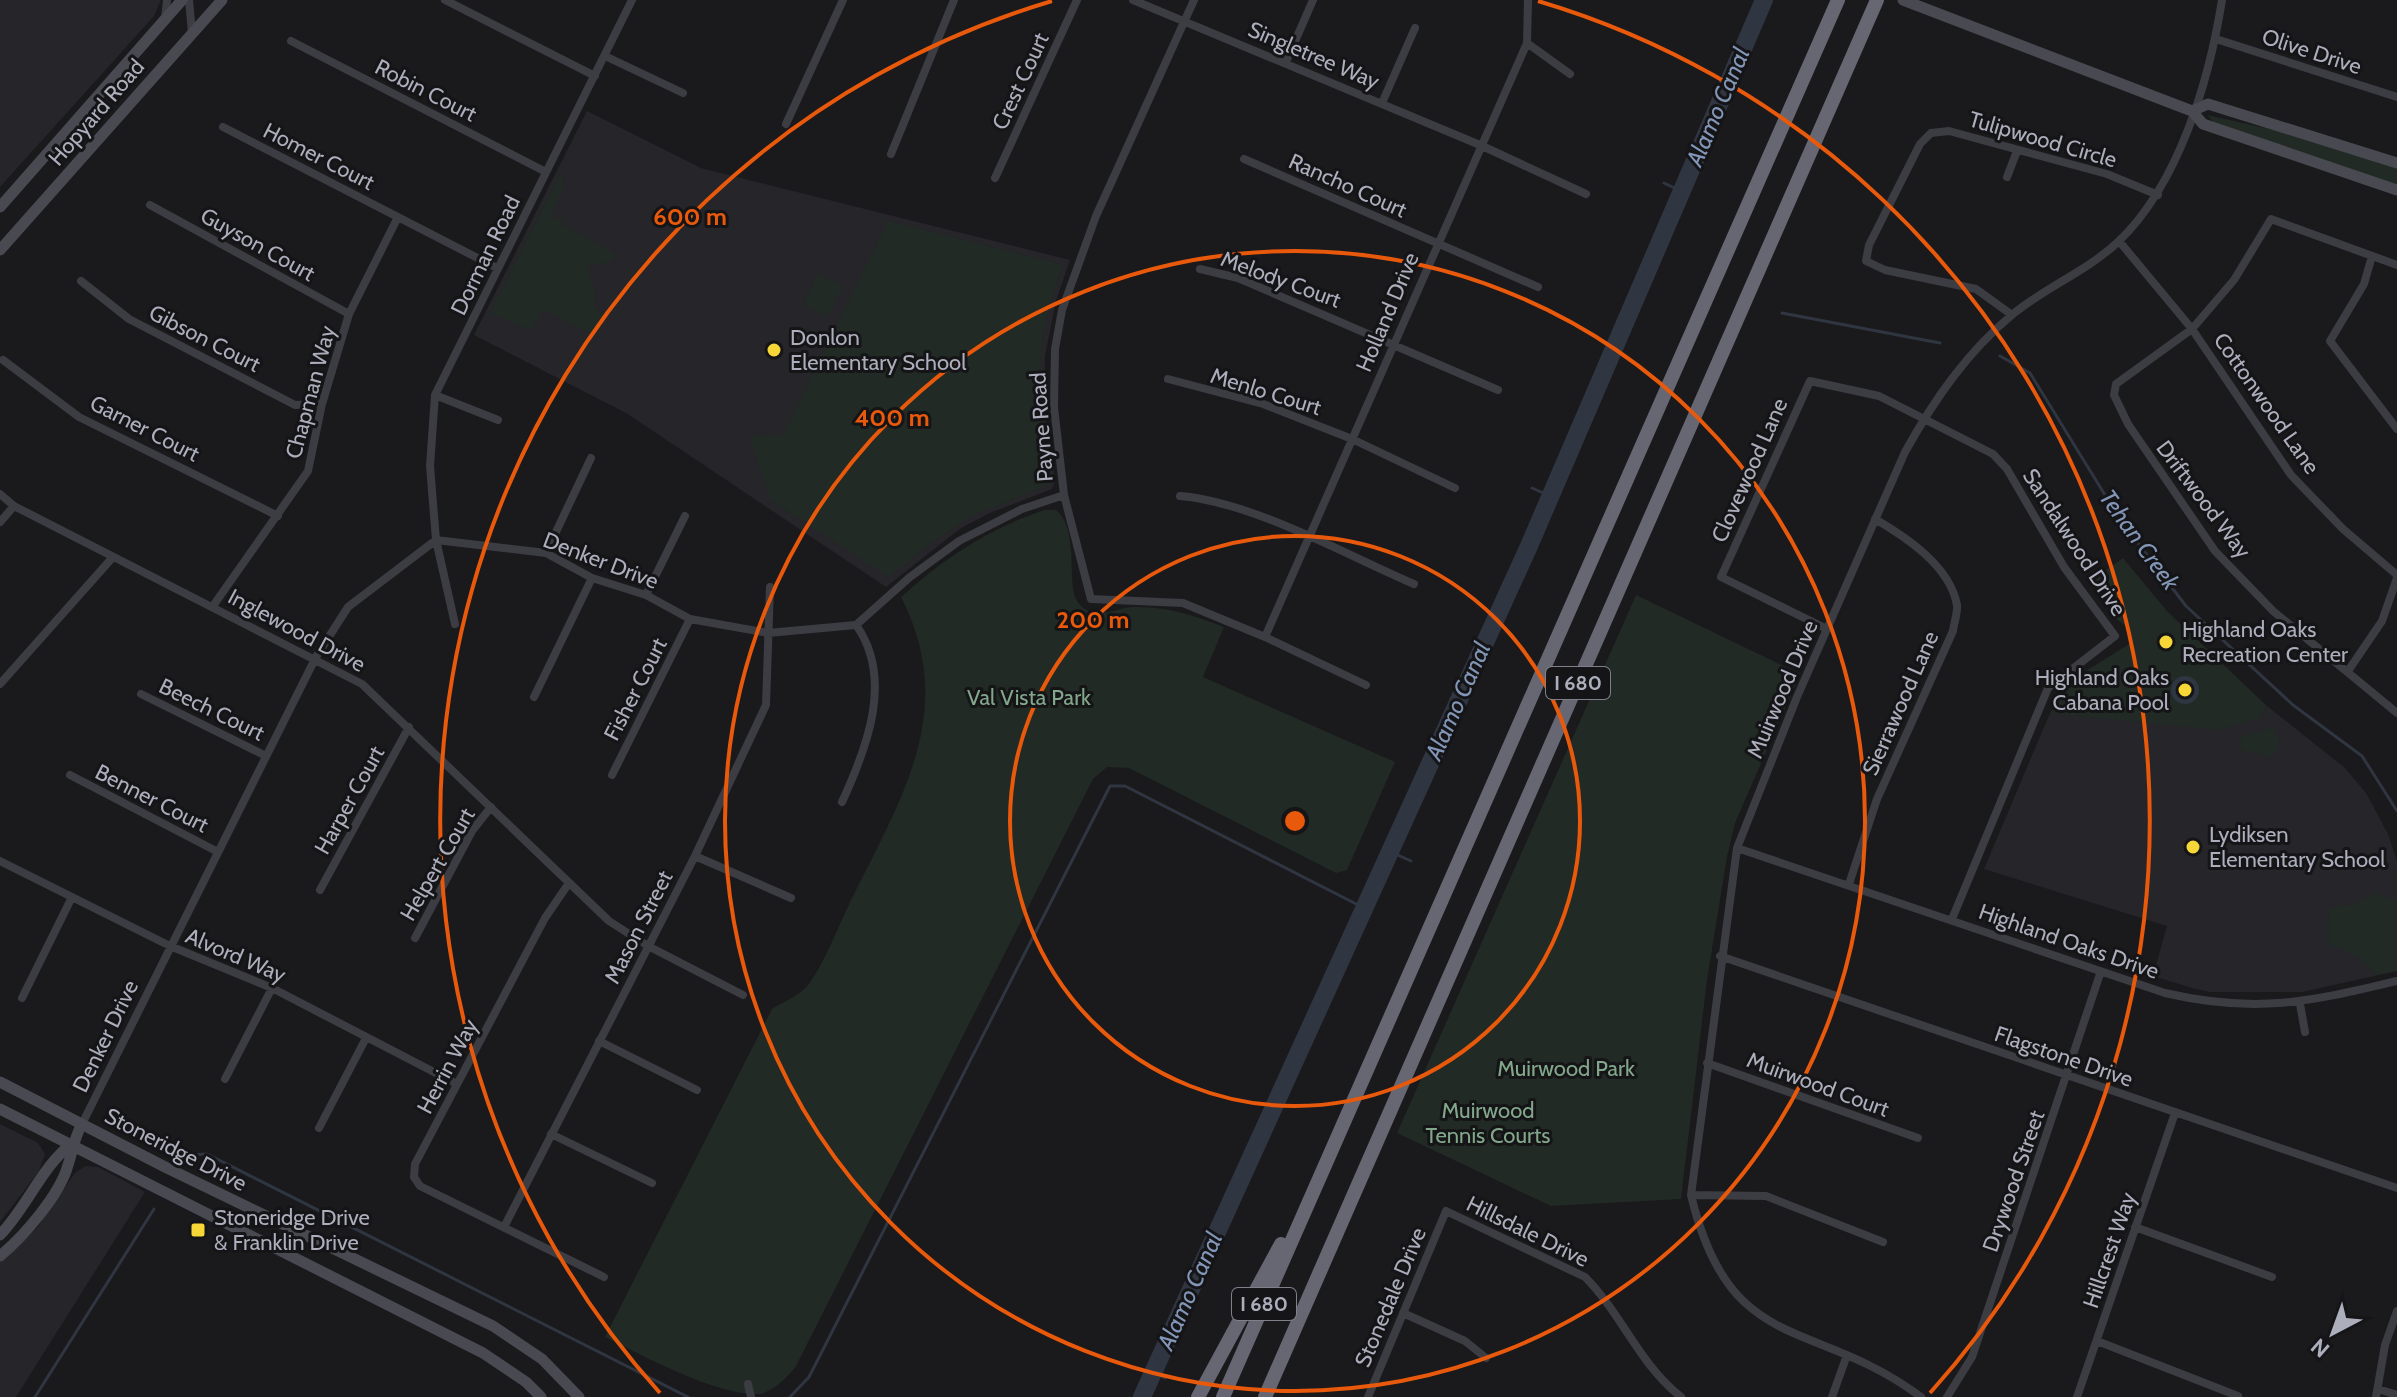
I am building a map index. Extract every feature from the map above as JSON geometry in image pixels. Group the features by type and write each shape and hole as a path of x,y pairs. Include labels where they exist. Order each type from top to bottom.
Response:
{"highway":[{"name":"I 680","path":"1223,1397 1838,0"},
{"name":"I 680","path":"1265,1397 1877,0"},
{"path":"1198,1397 1285,1238 1305,1211"}],"main road":[{"name":"Hopyard Road","path":"0,207 182,0"},
{"name":"Hopyard Road","path":"0,250 222,0"},
{"path":"1903,0 2192,111 2203,124 2397,190"},
{"path":"2192,111 2208,104 2397,163"},
{"name":"Stoneridge Drive","path":"0,1082 493,1326 542,1359 579,1397"},
{"name":"Stoneridge Drive","path":"0,1109 483,1353 526,1382 541,1397"},
{"path":"0,1256 15,1244 48,1202 68,1167 71,1144 82,1124"},
{"path":"0,1235 34,1193 52,1159 71,1144"}],"street":[{"path":"165,19 167,0"},
{"path":"189,0 192,33"},
{"path":"445,0 595,76"},
{"name":"Dorman Road","path":"455,624 436,540 430,466 435,395 632,0"},
{"path":"786,124 843,0"},
{"path":"891,154 954,0"},
{"name":"Crest Court","path":"995,178 1077,0"},
{"name":"Singletree Way","path":"1133,0 1186,19 1480,145 1586,194"},
{"name":"Payne Road","path":"1194,0 1096,216 1062,310 1055,349 1054,393 1064,495 1091,599 1183,603 1265,637"},
{"path":"1286,62 1313,0"},
{"name":"Holland Drive","path":"1265,637 1527,43 1528,0"},
{"name":"Muirwood Drive","path":"1921,1397 1895,1377 1847,1355 1790,1335 1742,1302 1717,1269 1700,1232 1691,1195 1720,956 1737,848 1827,629 1924,417 1945,384 2012,315 2089,265 2119,241 2158,195 2181,147 2216,39 2222,0"},
{"path":"1382,103 1415,28"},
{"name":"Olive Drive","path":"2216,39 2397,97"},
{"name":"Robin Court","path":"291,41 546,172"},
{"path":"1527,43 1570,74"},
{"path":"605,56 683,93"},
{"name":"Homer Court","path":"223,127 497,268"},
{"name":"Tulipwood Circle","path":"2012,315 1976,289 1885,270 1866,261 1869,245 1920,144 1931,133 1949,131 2107,174 2158,195"},
{"path":"2007,177 2017,151"},
{"name":"Rancho Court","path":"1244,159 1538,287"},
{"name":"Guyson Court","path":"150,205 349,314"},
{"name":"Chapman Way","path":"213,606 308,471 322,404 349,314 398,217"},
{"path":"2192,329 2234,280 2271,219 2397,265"},
{"name":"Cottonwood Lane","path":"2119,241 2192,329 2291,475 2343,529 2397,577 2382,621 2348,671"},
{"path":"2372,256 2364,284 2330,341 2397,429"},
{"name":"Melody Court","path":"1200,269 1238,278 1498,390"},
{"name":"Gibson Court","path":"81,281 129,319 295,405 322,404"},
{"name":"Driftwood Way","path":"2192,329 2116,384 2114,395 2128,424 2215,551 2273,611 2397,713"},
{"name":"Garner Court","path":"3,360 79,417 278,516"},
{"name":"Menlo Court","path":"1168,379 1263,404 1352,439 1455,488"},
{"name":"Clovewood Lane","path":"1827,629 1721,577 1810,381 1879,396 1924,417"},
{"path":"435,395 498,420"},
{"name":"Sandalwood Drive","path":"1924,417 1976,442 2007,469 2064,567 2115,636 2048,688 1952,919"},
{"path":"546,553 591,458"},
{"name":"Inglewood Drive","path":"0,494 14,506 316,657 362,684 609,921 648,946 743,995"},
{"path":"842,802 868,737 875,686 875,663 868,642 856,625 910,577 959,541 1011,514 1064,495"},
{"path":"1180,496 1205,498 1245,511 1414,584"},
{"path":"0,522 14,506"},
{"path":"646,595 685,516"},
{"name":"Sierrawood Lane","path":"1849,884 1877,799 1953,631 1957,606 1938,568 1908,539 1875,519"},
{"name":"Denker Drive","path":"82,1124 316,657 348,607 436,540 546,553 592,578 646,595 690,619 768,633 856,625"},
{"path":"0,684 113,557"},
{"path":"534,697 592,578"},
{"name":"Mason Street","path":"504,1227 695,856 766,705 770,587"},
{"name":"Fisher Court","path":"612,775 690,619"},
{"path":"1265,637 1366,685"},
{"name":"Beech Court","path":"141,694 266,756"},
{"name":"Harper Court","path":"320,890 409,727"},
{"name":"Benner Court","path":"70,775 218,852"},
{"name":"Helpert Court","path":"415,938 472,831 491,807"},
{"name":"Highland Oaks Drive","path":"1737,848 2101,971 2210,1004 2300,1004 2397,981"},
{"path":"695,856 791,898"},
{"name":"Alvord Way","path":"0,861 170,946 272,988 457,1084"},
{"name":"Herrin Way","path":"504,1227 420,1186 414,1177 415,1164 545,918 569,883"},
{"path":"22,998 72,897"},
{"name":"Flagstone Drive","path":"1720,956 2397,1188"},
{"name":"Drywood Street","path":"1947,1397 1972,1357 2101,971"},
{"path":"225,1079 272,988"},
{"path":"2300,1004 2305,1032"},
{"path":"319,1128 366,1038"},
{"path":"599,1041 697,1090"},
{"name":"Muirwood Court","path":"1707,1063 1918,1138"},
{"name":"Hillcrest Way","path":"2077,1397 2175,1113"},
{"path":"551,1134 652,1183"},
{"path":"1691,1195 1766,1196 1883,1242"},
{"name":"Stonedale Drive","path":"1368,1397 1446,1211"},
{"name":"Hillsdale Drive","path":"1446,1211 1585,1277 1598,1290 1650,1368 1681,1397"},
{"path":"504,1227 604,1277"},
{"path":"2135,1227 2272,1277"},
{"path":"2397,1311 2385,1345 2377,1393 2397,1395"},
{"path":"1403,1313 1465,1341 1486,1358"},
{"path":"2097,1341 2238,1396"},
{"path":"1832,1397 1847,1355"},
{"path":"748,1384 751,1397"}],"shaded area":[{"path":"0,0 161,0 154,16 0,187"},
{"name":"Donlon Elementary School","path":"587,111 701,168 1070,260 1056,301 1045,356 1044,412 1055,481 1052,489 961,528 886,587 626,413 474,335"},
{"name":"Highland Oaks Cabana Pool","path":"2185,676 2195,680 2199,690 2195,700 2185,704 2175,700 2171,690 2175,680"},
{"name":"Lydiksen Elementary School","path":"2267,706 2345,768 2366,793 2388,834 2397,861 2397,971 2302,992 2210,992 2192,988 2153,976 2167,926 1984,869 2050,713 2259,718"},
{"path":"0,1124 38,1143 45,1154 39,1171 0,1222"},
{"path":"85,1166 98,1167 145,1192 16,1397 0,1397 0,1262 37,1228 75,1173"}],"green space":[{"path":"2207,115 2274,130 2397,166 2397,185 2214,123"},
{"path":"561,172 565,185 549,217 556,220 562,214 561,223 616,254 613,261 587,267 596,295 594,308 604,314 593,335 543,309 531,330 490,313"},
{"path":"888,221 1063,265 1046,320 1040,359 1039,398 1050,484 970,517 889,577 771,500 749,436 783,435"},
{"path":"818,273 843,286 828,317 803,305"},
{"name":"Val Vista Park","path":"1044,510 1056,510 1067,527 1074,593 1085,609 1101,613 1128,607 1156,608 1190,615 1224,627 1203,677 1395,762 1347,870 1336,873 1129,768 1107,767 1093,779 795,1368 784,1380 761,1394 724,1389 682,1374 605,1337 772,1009 805,989 820,966 906,784 918,748 924,712 924,675 917,637 901,597 968,546 1004,526"},
{"name":"Highland Oaks Recreation Center","path":"2123,558 2168,612 2267,706 2260,718 2217,730 2050,713 2078,676 2129,644 2128,628 2114,617 2089,582"},
{"name":"Muirwood Park","path":"1636,595 1800,674 1735,823 1727,857 1707,980 1681,1199 1551,1206 1397,1133"},
{"path":"2274,727 2280,741 2272,757 2241,750 2240,738"},
{"path":"2375,892 2397,902 2397,971 2377,975 2356,955 2328,944 2329,908 2355,904"}],"waterway":[{"name":"Alamo Canal","path":"1142,1397 1529,546 1764,0"},
{"path":"1664,183 1681,191"},
{"name":"Tehan Creek","path":"1782,313 1940,343"},
{"name":"Tehan Creek","path":"2000,356 2030,373 2121,521 2186,606 2293,705 2362,756 2397,811"},
{"path":"1532,488 1550,496"},
{"path":"790,1397 809,1377 1110,786 1125,786 1366,909"},
{"path":"1391,852 1411,861"},
{"path":"187,1155 207,1154 688,1397"},
{"path":"35,1397 154,1209"},
{"path":"1153,1372 1165,1378"}],"place":[{"name":"Donlon Elementary School","path":"774,350"},
{"name":"Highland Oaks Recreation Center","path":"2166,642"},
{"name":"Highland Oaks Cabana Pool","path":"2185,690"},
{"name":"Lydiksen Elementary School","path":"2193,847"},
{"name":"Stoneridge Drive & Franklin Drive","path":"198,1230"}],"park label":[{"name":"Muirwood Tennis Courts","path":"1488,1122"}]}
